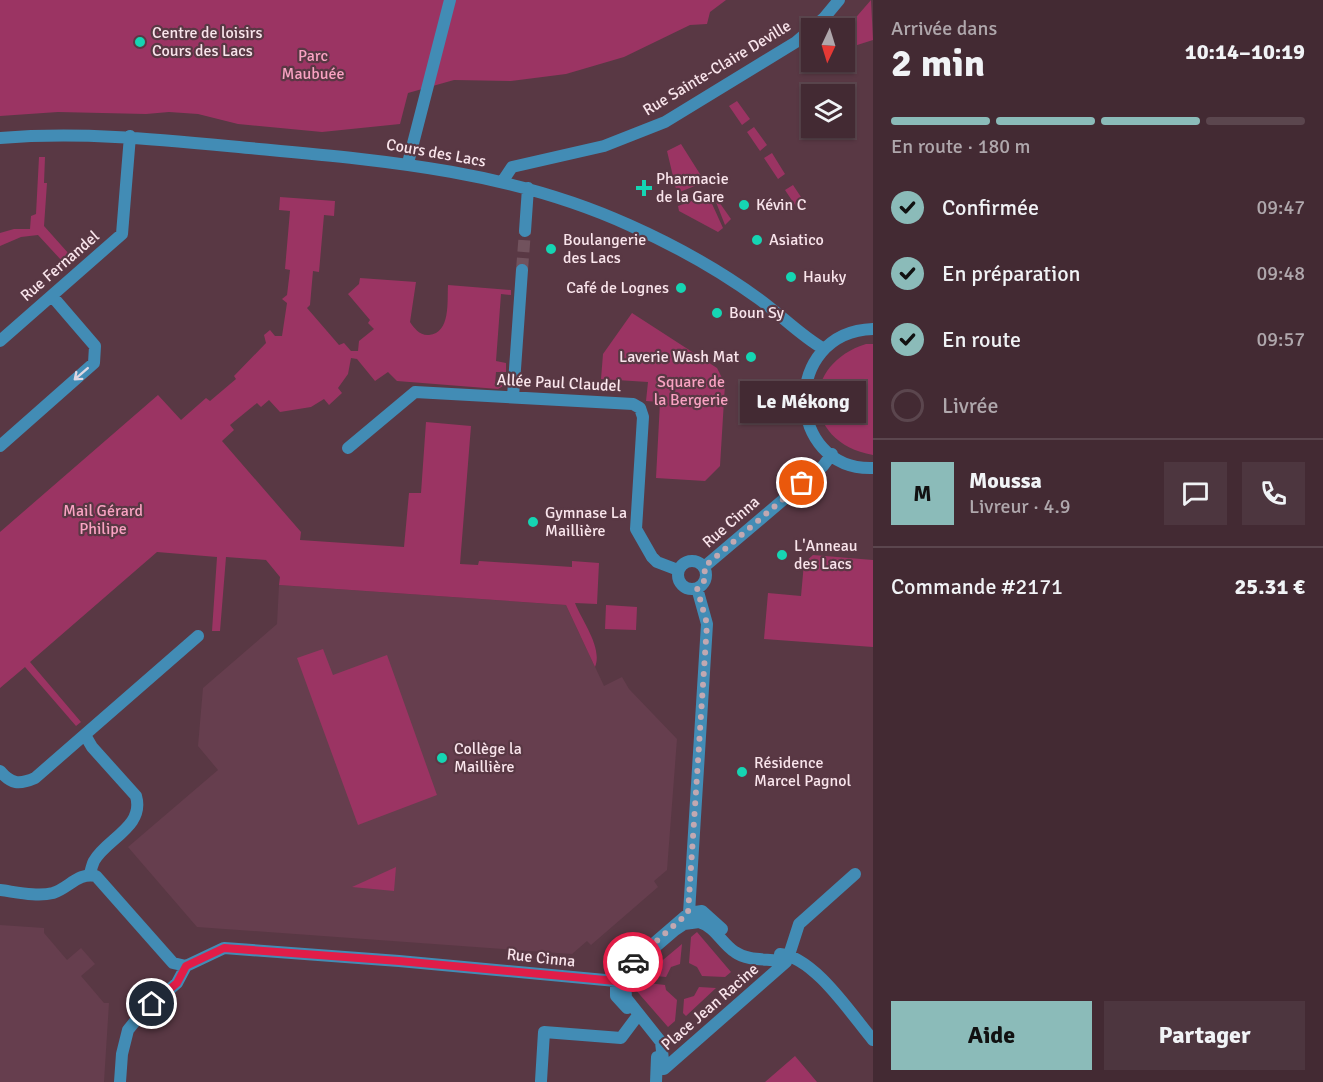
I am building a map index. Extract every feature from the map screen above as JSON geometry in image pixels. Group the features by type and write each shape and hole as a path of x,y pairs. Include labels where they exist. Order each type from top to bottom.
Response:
{"street":[{"path":"408,163 450,0"},
{"name":"Rue Sainte-Claire Deville","path":"502,182 512,166 604,146 664,122 796,42 824,18 839,0"},
{"name":"Cours des Lacs","path":"0,138 43,135 130,136 408,163 528,188 630,225 695,259 758,298 824,349"},
{"name":"Rue Fernandel","path":"0,341 122,234 130,136"},
{"path":"525,231 528,188"},
{"path":"513,397 522,270"},
{"path":"0,446 94,363 95,346 52,296"},
{"path":"873,328 849,332 824,349 812,365 805,384 804,404 808,423 818,440 832,454 848,464 873,468"},
{"name":"Allée Paul Claudel","path":"348,448 415,392 633,404 640,408 643,417 636,529 657,562 678,570"},
{"name":"Rue Cinna","path":"704,567 823,466 832,454"},
{"path":"693,560 704,567 706,579 697,588 684,586 678,579 678,570 684,563 693,560"},
{"path":"688,913 707,624 697,588"},
{"path":"0,771 8,780 17,783 35,778 198,636"},
{"path":"86,735 92,747 128,788 137,802 131,824 94,860 90,874"},
{"path":"0,890 45,894 54,892 81,876 90,874 102,879 173,963 186,966 177,983 141,1014 128,1030 122,1053 120,1082"},
{"path":"788,958 799,924 855,874"},
{"path":"656,1082 657,1046 616,996 616,981 623,970 688,913 702,911 739,946 788,958 819,976 873,1040"},
{"name":"Place Jean Racine","path":"689,923 709,926 732,950 742,956 788,958 663,1069 662,1042 626,998 624,987 633,966 680,926 689,923"},
{"name":"Rue Cinna","path":"186,966 224,948 616,981"},
{"path":"541,1081 544,1032 621,1038 636,1018"}],"shaded area":[{"name":"Collège la Maillière","path":"279,585 566,605 604,686 622,677 629,689 677,739 667,870 654,881 658,887 591,945 587,941 572,954 197,927 128,847 218,770 198,746 203,688 277,624"},
{"path":"0,925 44,928 44,933 67,960 81,948 95,964 81,976 104,1003 109,1003 104,1082 0,1082"}],"green space":[{"name":"Parc Maubuée","path":"0,0 726,0 710,12 707,24 690,25 624,57 566,74 511,81 454,80 408,93 400,124 322,132 238,124 198,114 169,112 146,114 58,112 0,116"},
{"path":"871,0 873,40 855,46 855,18"},
{"path":"737,101 750,119 742,125 729,106"},
{"path":"754,127 767,145 760,151 747,132"},
{"path":"681,144 705,182 677,193 667,151"},
{"path":"772,153 785,174 778,179 764,158"},
{"path":"39,157 45,157 44,183 47,183 44,226 69,254 62,261 38,235 21,237 0,246 0,233 14,229 30,229 31,216 36,214"},
{"path":"793,185 805,203 797,208 785,190"},
{"path":"712,192 731,219 725,225"},
{"path":"708,195 723,228 718,232 679,211 678,206"},
{"name":"Mail Gérard Philipe","path":"280,197 335,201 334,216 324,215 319,272 313,271 310,305 307,308 339,345 344,343 351,351 358,351 359,341 374,329 368,323 370,320 348,294 359,284 360,278 416,282 410,322 418,331 426,335 436,333 444,323 448,285 511,290 511,295 501,294 496,361 506,363 506,372 496,372 495,384 505,385 498,389 397,381 388,372 375,381 357,359 351,358 348,374 338,388 342,393 329,405 324,399 311,407 280,412 269,400 261,407 257,403 230,425 234,430 222,441 301,532 300,540 404,547 409,493 421,493 426,422 471,426 460,564 478,565 479,561 572,567 572,561 599,563 597,604 575,603 594,643 597,660 595,667 566,605 279,585 280,577 266,560 226,557 220,631 212,631 217,557 157,552 30,662 81,722 76,726 25,667 0,688 0,532 158,395 181,420 206,398 210,401 236,379 234,376 266,343 264,335 270,330 275,336 282,336 287,303 282,299 287,295 290,270 285,269 290,211 279,210"},
{"name":"Square de la Bergerie","path":"632,313 717,368 725,384 720,466 705,481 656,478 660,402 646,401 648,382 601,379 603,354"},
{"path":"866,344 873,344 873,455 850,448 833,436 822,420 818,403 820,385 829,369 844,354"},
{"path":"813,555 873,560 873,647 764,639 768,593 801,596 804,563"},
{"path":"606,605 637,607 636,630 605,629"},
{"path":"323,649 333,675 387,655 437,795 358,825 297,658"},
{"path":"396,867 394,891 352,887"},
{"path":"697,932 731,972 725,977 702,976 697,967 689,963 691,937"},
{"path":"682,944 680,964 671,967 666,977 645,975"},
{"path":"639,982 665,985 666,990 677,1000 675,1021 668,1027 634,988"},
{"path":"699,987 716,988 686,1016 683,1013 684,999 694,996"},
{"path":"795,1056 817,1082 765,1082"}],"tunnel":[{"path":"522,270 525,231"}],"way so far":[{"path":"633,962 688,913 695,779 707,624 697,588 706,579 704,567 802,483"}],"place":[{"name":"Centre de loisirs Cours des Lacs","path":"140,42"},
{"name":"Pharmacie de la Gare","path":"644,188"},
{"name":"Kévin C","path":"744,205"},
{"name":"Asiatico","path":"757,240"},
{"name":"Boulangerie des Lacs","path":"551,249"},
{"name":"Hauky","path":"791,277"},
{"name":"Café de Lognes","path":"681,288"},
{"name":"Boun Sy","path":"717,313"},
{"name":"Laverie Wash Mat","path":"751,357"},
{"name":"Le Mékong","path":"802,483"},
{"name":"Gymnase La Maillière","path":"533,522"},
{"name":"L'Anneau des Lacs","path":"782,555"},
{"name":"Collège la Maillière","path":"442,758"},
{"name":"Résidence Marcel Pagnol","path":"742,772"}],"route":[{"path":"152,1004 177,983 186,966 224,948 616,981 623,970 633,962"}]}
